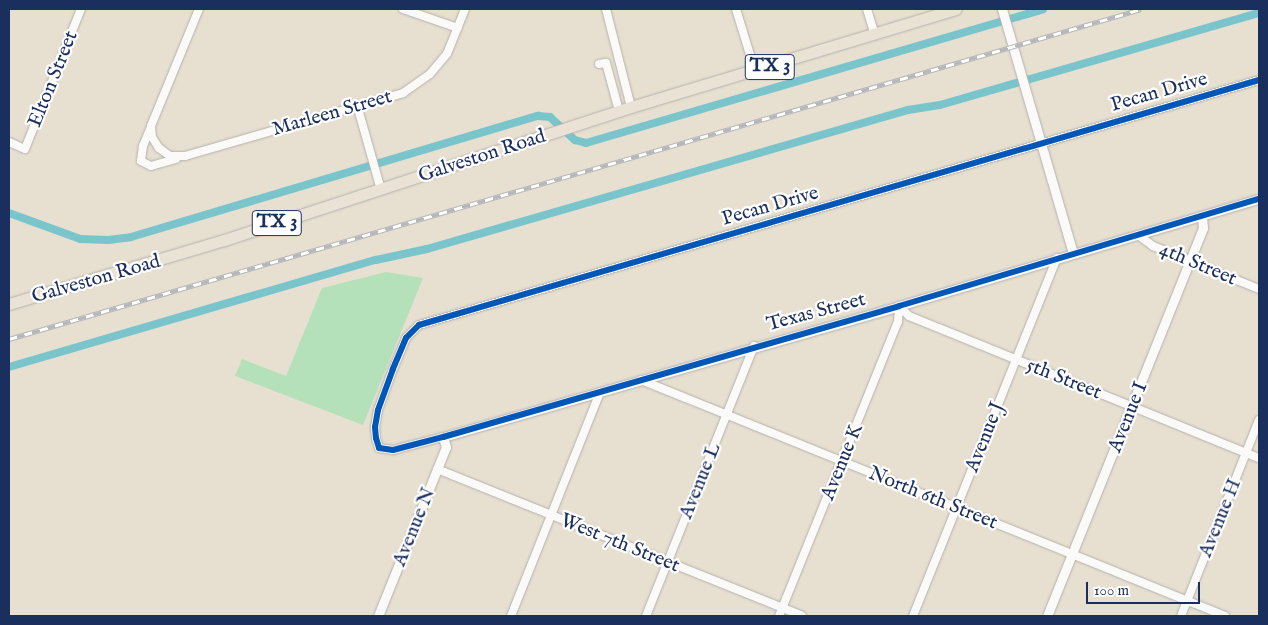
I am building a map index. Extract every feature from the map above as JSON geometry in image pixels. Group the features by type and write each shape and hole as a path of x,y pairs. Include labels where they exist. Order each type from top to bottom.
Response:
{"main road":[{"name":"Galveston Road","path":"9,304 224,240 631,107 956,9"}],"street":[{"name":"Elton Street","path":"9,142 24,149 81,9"},
{"path":"185,156 170,156 159,148 152,137 151,126 199,9"},
{"path":"403,9 458,28"},
{"name":"Marleen Street","path":"151,126 143,146 141,161 151,166 403,93 430,74 447,54 465,9"},
{"path":"606,9 631,107"},
{"path":"736,9 755,71"},
{"path":"867,9 874,35"},
{"path":"1002,10 1073,253"},
{"path":"599,64 606,63 619,111"},
{"name":"Pecan Drive","path":"380,448 374,427 378,410 406,338 419,325 1259,80"},
{"path":"357,105 381,190"},
{"name":"Texas Street","path":"380,448 392,450 443,437 754,346 899,306 1259,199"},
{"name":"Avenue I","path":"1047,616 1190,262 1203,228 1202,216"},
{"name":"4th Street","path":"1138,235 1152,246 1259,290"},
{"name":"Avenue J","path":"913,616 1057,258"},
{"name":"5th Street","path":"899,306 909,316 1259,458"},
{"name":"Avenue K","path":"781,612 898,322 899,306"},
{"name":"Avenue L","path":"646,616 754,346"},
{"name":"North 6th Street","path":"641,380 1225,616"},
{"path":"510,616 600,392"},
{"name":"Avenue H","path":"1180,616 1259,420"},
{"name":"Avenue N","path":"378,616 446,446 443,437"},
{"name":"West 7th Street","path":"437,470 551,515 781,612 802,616"}],"green space":[{"path":"386,272 423,278 363,425 235,376 242,359 286,376 322,288"}],"waterway":[{"path":"9,213 80,239 108,240 131,237 538,116 550,117 575,140 586,143 1043,9"},
{"path":"9,367 376,260 427,249 908,110 940,105 1259,13"}],"railway":[{"path":"9,339 1141,9"}],"cycle path":[{"path":"1259,80 419,325 406,338 393,369 378,410 375,427 376,438 379,448 393,450 443,437 899,306 1259,199"}]}
